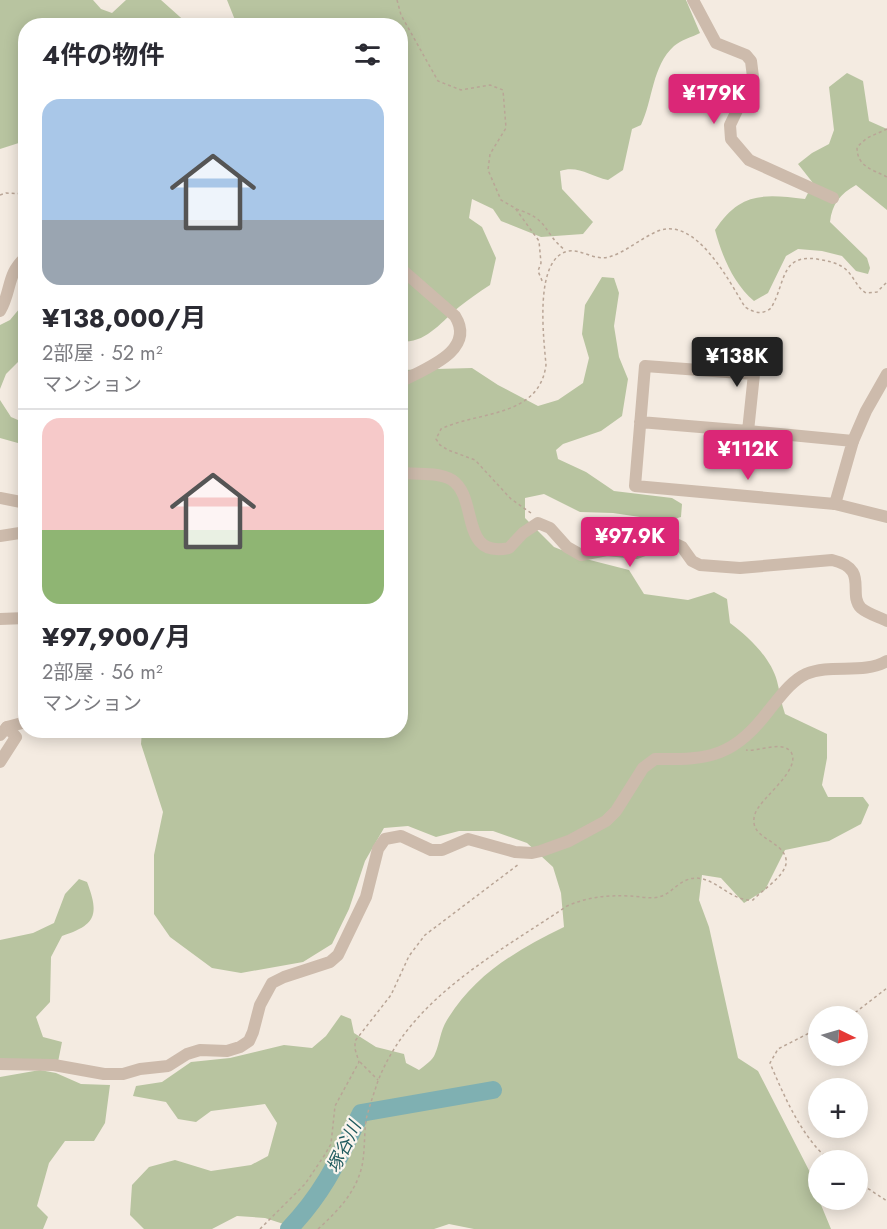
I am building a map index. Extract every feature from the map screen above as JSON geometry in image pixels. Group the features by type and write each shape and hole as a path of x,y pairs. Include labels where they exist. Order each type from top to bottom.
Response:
{"street":[{"path":"693,0 716,43 723,48 746,55 751,61 753,77 730,125 731,139 749,160 833,198"},
{"path":"0,311 5,302 11,274 18,266"},
{"path":"408,275 455,316 460,332 454,349 446,358 408,378"},
{"path":"748,431 754,374 645,366 635,486 835,504 887,518"},
{"path":"835,504 853,441 866,411 887,374"},
{"path":"640,422 853,441"},
{"path":"408,473 435,475 452,480 463,496 474,534 479,541 492,549 509,548 523,533 538,523 550,528 567,547 581,555 607,550 636,553 669,541 682,547 692,561 723,567 821,560 841,562 854,574 861,608 887,621"},
{"path":"0,498 18,501"},
{"path":"0,536 18,533"},
{"path":"0,619 18,618"},
{"path":"0,1064 54,1065 104,1074 123,1074 140,1069 168,1066 187,1054 200,1050 228,1051 240,1047 249,1041 260,1005 272,983 330,962 338,955 366,897 378,849 385,839 401,837 431,850 442,850 468,839 526,853 569,841 606,821 616,811 643,768 655,759 686,760 707,757 734,747 761,722 783,693 802,676 826,669 877,666 887,661"},
{"path":"4,731 18,725"},
{"path":"0,762 16,737 4,731"}],"path":[{"path":"397,0 403,18"},
{"path":"408,27 438,81 460,90 490,85 503,90 506,128 490,154 488,171 501,200 541,219 555,240 567,251 608,258 656,232 670,228 677,230 709,251 745,307 760,313 771,308 785,273 792,262 800,258 837,264 847,270 860,289 866,293 877,292 887,282"},
{"path":"887,129 867,138 856,147 860,163 887,177"},
{"path":"0,195 18,194"},
{"path":"515,208 539,241 542,263 538,271 544,284 545,377 524,400 508,410 441,429 436,439 448,450 475,460 502,491 533,514 538,523"},
{"path":"544,284 553,264 567,251"},
{"path":"318,1229 340,1209 362,1167 366,1119 378,1080 415,1022 449,987 478,964 567,906 594,896 663,896 684,881 704,879 736,897 753,900 784,872 787,865 786,856 780,847 764,838 755,828 753,819 758,807 783,780 792,764 792,756 789,750 782,747 753,751 734,747"},
{"path":"378,1080 359,1062 355,1041 391,995 409,956 425,935 524,860 526,853"},
{"path":"864,1006 887,988"},
{"path":"808,1034 778,1049 770,1063 804,1131 816,1150"},
{"path":"260,1229 305,1184 324,1156 331,1144 335,1106 359,1062"},
{"path":"868,1189 887,1201"}],"green space":[{"path":"0,0 93,0 101,9 112,13 126,0 161,0 181,18 18,18 18,143 0,149"},
{"path":"227,0 686,0 700,33 674,46 661,63 641,125 632,129 623,170 608,180 573,169 560,171 562,189 593,222 583,234 541,237 501,221 493,209 472,199 469,218 482,227 496,258 490,285 425,336 408,341 408,18 234,18"},
{"path":"847,73 863,81 869,121 887,129 887,210 856,185 838,200 830,222 867,258 870,268 868,274 856,271 842,256 798,249 786,256 768,293 754,301 740,286 729,268 715,230 734,208 754,198 777,196 805,199 813,183 798,164 829,144 834,130 829,87"},
{"path":"602,277 614,278 619,293 614,326 619,357 628,379 622,416 601,431 563,444 556,450 558,459 586,472 614,491 672,498 682,504 681,517 667,521 613,513 580,512 544,494 525,498 525,518 554,547 582,558 629,570 644,594 688,600 714,592 727,599 730,623 758,648 770,664 777,681 785,714 827,734 827,758 822,785 828,797 863,797 869,805 861,824 829,841 785,850 765,890 744,903 721,878 702,875 699,900 709,927 738,1058 758,1071 808,1168 808,1210 823,1210 831,1229 474,1229 449,1224 434,1229 299,1229 265,1218 237,1216 212,1229 144,1229 130,1215 132,1185 149,1167 175,1160 211,1171 251,1165 268,1156 277,1123 265,1104 211,1111 196,1122 178,1119 166,1102 133,1096 136,1086 162,1082 191,1062 230,1058 284,1045 312,1048 326,1036 341,1015 351,1019 354,1033 376,1047 404,1054 406,1063 419,1070 434,1056 445,1024 470,989 514,954 564,927 561,893 553,867 527,843 493,831 459,831 436,837 408,826 384,828 365,861 349,909 332,944 303,962 241,973 212,968 170,937 154,914 154,855 163,812 141,744 141,738 408,738 408,370 472,368 538,406 558,400 583,383 589,358 582,334 585,305"},
{"path":"18,310 18,362 6,374 0,389 0,325 10,320"},
{"path":"0,400 11,417 18,420 18,443 0,438"},
{"path":"79,879 87,882 91,894 94,911 92,918 82,928 62,936 51,957 50,1002 36,1017 43,1037 62,1042 58,1062 0,1069 0,940 33,933 54,923 65,894"},
{"path":"40,1070 56,1073 81,1084 110,1085 105,1123 94,1141 65,1141 49,1163 37,1206 48,1217 43,1229 0,1229 0,1077"}],"waterway":[{"name":"塚谷川","path":"289,1229 322,1188 361,1113 493,1090"}]}
